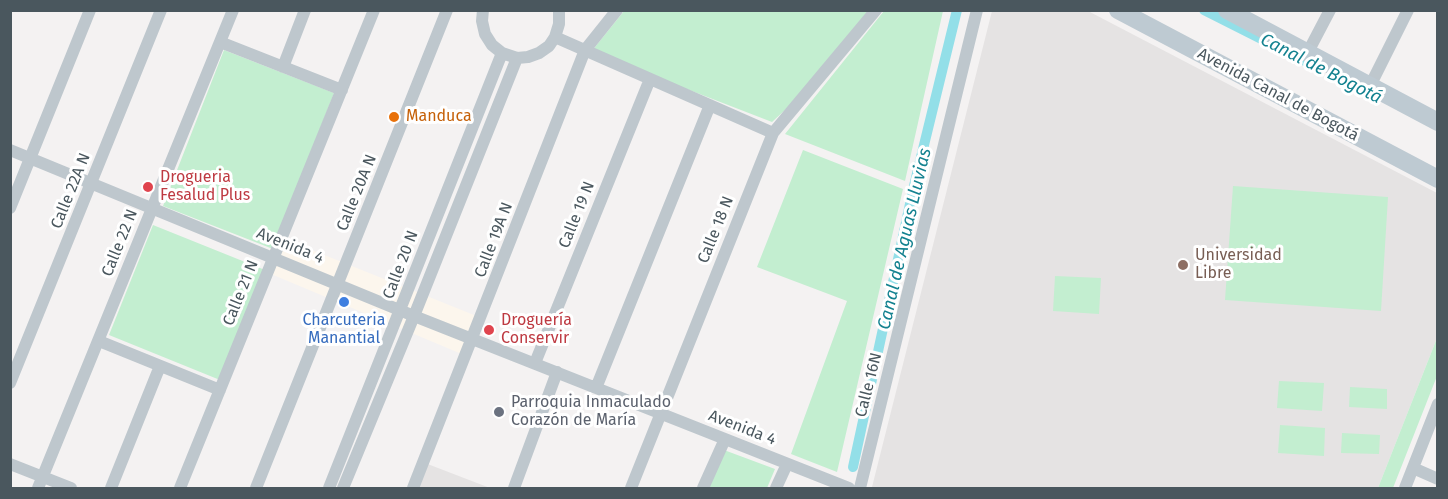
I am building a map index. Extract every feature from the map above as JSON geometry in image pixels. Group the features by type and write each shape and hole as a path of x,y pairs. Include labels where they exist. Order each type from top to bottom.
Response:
{"main road":[{"name":"Avenida Canal de Bogotá","path":"1118,10 1437,179"},
{"path":"1227,10 1370,86 1436,117"}],"street":[{"path":"10,208 90,10"},
{"name":"Calle 22A N","path":"10,383 161,10"},
{"name":"Calle 22 N","path":"41,483 233,10"},
{"path":"283,67 305,10"},
{"name":"Calle 21 N","path":"180,489 374,10"},
{"name":"Calle 20A N","path":"256,489 447,10"},
{"path":"483,10 482,21 485,34 492,45 502,53 517,58 539,53 549,46 559,24 558,10"},
{"name":"Calle 19A N","path":"414,489 585,50 617,10"},
{"name":"Calle 18 N","path":"630,489 772,133 876,10"},
{"name":"Calle 16N","path":"860,489 977,10"},
{"path":"1308,52 1330,10"},
{"path":"1370,86 1408,10"},
{"path":"555,37 772,133"},
{"path":"220,42 342,90"},
{"name":"Calle 20 N","path":"329,489 502,53"},
{"name":"Calle 20 N","path":"343,489 517,58"},
{"name":"Calle 19 N","path":"535,363 650,79"},
{"path":"596,388 710,105"},
{"name":"Avenida 4","path":"10,150 414,316 849,489"},
{"path":"99,341 220,390"},
{"path":"111,489 160,366"},
{"path":"514,489 556,372"},
{"path":"1405,489 1437,404"},
{"path":"704,489 724,439"},
{"path":"10,464 41,483 71,489"},
{"path":"776,489 787,464"},
{"path":"1413,468 1437,479"}],"shaded area":[{"name":"Universidad Libre","path":"992,11 1088,11 1437,193 1437,338 1378,488 872,487"},
{"path":"287,240 479,317 464,355 271,274"},
{"path":"425,463 490,488 414,488"}],"green space":[{"path":"624,11 869,11 798,98 772,122 591,52"},
{"path":"884,11 943,11 905,181 785,134"},
{"path":"224,50 334,93 273,249 163,206"},
{"path":"803,150 903,189 837,472 791,454 847,301 757,267"},
{"path":"1233,186 1388,197 1381,311 1225,300"},
{"path":"153,225 265,270 220,380 109,335"},
{"path":"1055,276 1101,278 1099,314 1053,311"},
{"path":"1437,338 1437,376 1393,488 1378,488"},
{"path":"1279,381 1324,383 1322,411 1277,408"},
{"path":"1350,387 1387,389 1387,409 1349,407"},
{"path":"1280,425 1325,428 1324,456 1278,453"},
{"path":"1342,433 1380,435 1379,454 1341,453"},
{"path":"724,450 775,469 767,488 708,488"}],"waterway":[{"name":"Canal de Aguas Lluvias","path":"853,467 913,190 957,10"},
{"name":"Canal de Bogotá","path":"1204,10 1317,67"}],"place":[{"name":"Manduca","path":"394,117"},
{"name":"Drogueria Fesalud Plus","path":"148,187"},
{"name":"Universidad Libre","path":"1183,265"},
{"name":"Charcuteria Manantial","path":"344,302"},
{"name":"Droguería Conservir","path":"489,330"},
{"name":"Parroquia Inmaculado Corazón de María","path":"499,412"}]}
